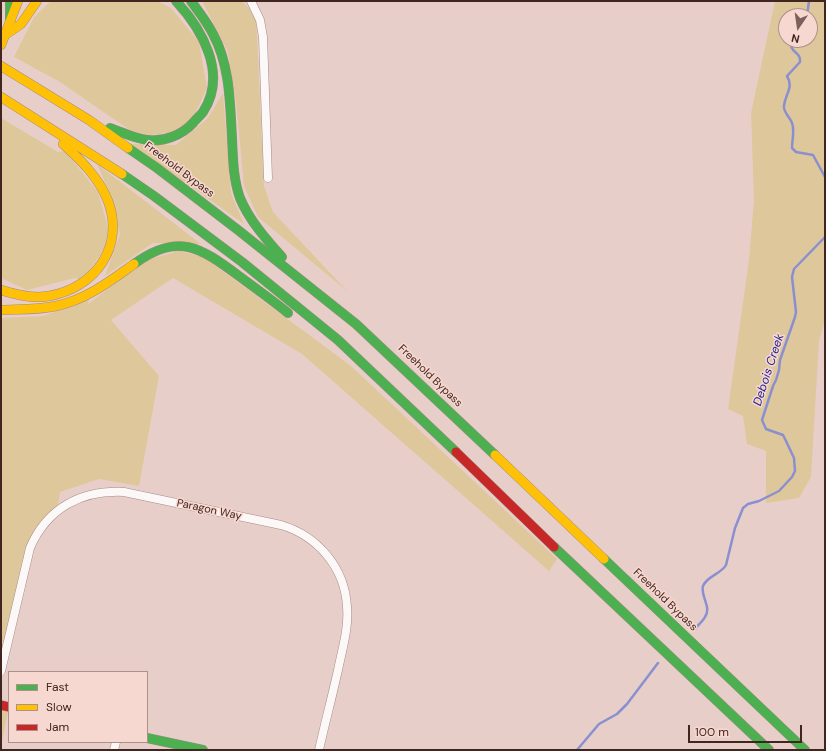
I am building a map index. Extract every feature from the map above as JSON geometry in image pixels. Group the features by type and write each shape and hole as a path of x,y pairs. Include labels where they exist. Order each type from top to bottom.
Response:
{"main road":[{"path":"10,1 10,22"},
{"path":"1,46 18,1"},
{"path":"5,35 19,26 37,1"},
{"path":"89,120 133,137 153,140 173,136 184,131 201,116 208,103 212,90 213,78 211,58 200,31 188,14 176,1"},
{"path":"191,1 207,22 217,40 224,61 227,80 233,170 241,198 251,218 278,253 307,284"},
{"name":"Freehold Bypass","path":"1,66 89,120 163,173 307,284 356,324 805,750"},
{"path":"1,97 93,155 154,196 223,247 338,340 561,554 769,750"},
{"path":"1,290 18,296 42,298 54,296 74,289 97,271 106,256 112,238 112,212 108,200 97,180 74,154 32,116"},
{"path":"1,310 44,308 66,304 89,294 148,254 165,247 186,246 199,249 211,255 294,317"},
{"path":"307,327 396,394"},
{"path":"148,738 203,750"}],"street":[{"path":"251,1 260,20 263,37 268,178"},
{"name":"Paragon Way","path":"1,671 30,548 36,534 45,522 57,511 70,503 82,497 100,492 124,492 281,525 301,533 311,539 324,551 341,578 347,599 348,614 343,648 319,750"}],"shaded area":[{"path":"51,1 157,1 171,8 199,42 207,88 193,118 175,132 150,135 131,131 60,82 14,57 34,17"},
{"path":"202,1 242,1 256,15 264,186 273,212 347,291 258,217 244,186 236,102 228,52"},
{"path":"775,1 825,1 825,320 819,341 811,477 799,498 766,503 766,451 747,444 743,416 728,409 749,260 754,200 751,113"},
{"path":"223,93 231,193 244,224 131,144 176,145 208,118"},
{"path":"1,118 58,152 65,151 98,192 108,227 107,245 82,281 75,278 27,290 1,278"},
{"path":"97,164 201,244 153,243 105,276 120,234 110,194"},
{"path":"179,251 204,257 351,366 557,559 549,571 302,354 173,278 111,320 159,376 139,486 99,479 60,492 57,511 29,547 1,666 1,318 43,316 89,299 88,304 146,260"},
{"path":"1,705 8,707 8,712 1,745"}],"waterway":[{"name":"Debois Creek","path":"808,8 809,1"},
{"name":"Debois Creek","path":"792,48 800,58 800,62 787,76 790,84 784,108 793,125 792,148 796,152 813,155 825,177"},
{"name":"Debois Creek","path":"695,629 707,613 703,586 726,565 735,528 743,508 748,504 759,501 779,491 792,477 795,471 794,458 783,435 766,429 762,420 795,317 796,312 792,277 794,269 825,237"},
{"name":"Debois Creek","path":"577,750 599,724 617,714 627,704 658,663"}],"traffic: fast":[{"path":"10,1 10,22"},
{"path":"110,128 148,140 166,139 184,131 203,112 210,97 213,83 209,53 203,38 195,25 176,1"},
{"path":"191,1 211,30 223,58 230,98 233,160 240,198 253,222 282,257"},
{"path":"128,148 157,168 238,230 356,324 495,455"},
{"path":"122,174 242,262 338,340 456,452"},
{"path":"134,264 163,248 176,246 188,247 212,257 288,313"},
{"path":"554,547 769,750"},
{"path":"604,559 805,750"},
{"path":"148,738 203,750"}],"traffic: slow":[{"path":"1,45 18,1"},
{"path":"5,35 21,24 37,1"},
{"path":"1,66 89,120 128,148"},
{"path":"1,97 122,174"},
{"path":"1,290 31,297 49,296 65,292 80,284 92,275 102,263 109,249 112,234 112,218 108,201 95,177 63,144"},
{"path":"1,310 42,308 67,303 88,295 134,264"},
{"path":"495,455 604,559"}],"traffic: jam":[{"path":"456,452 554,547"},
{"path":"1,705 8,707"}]}
